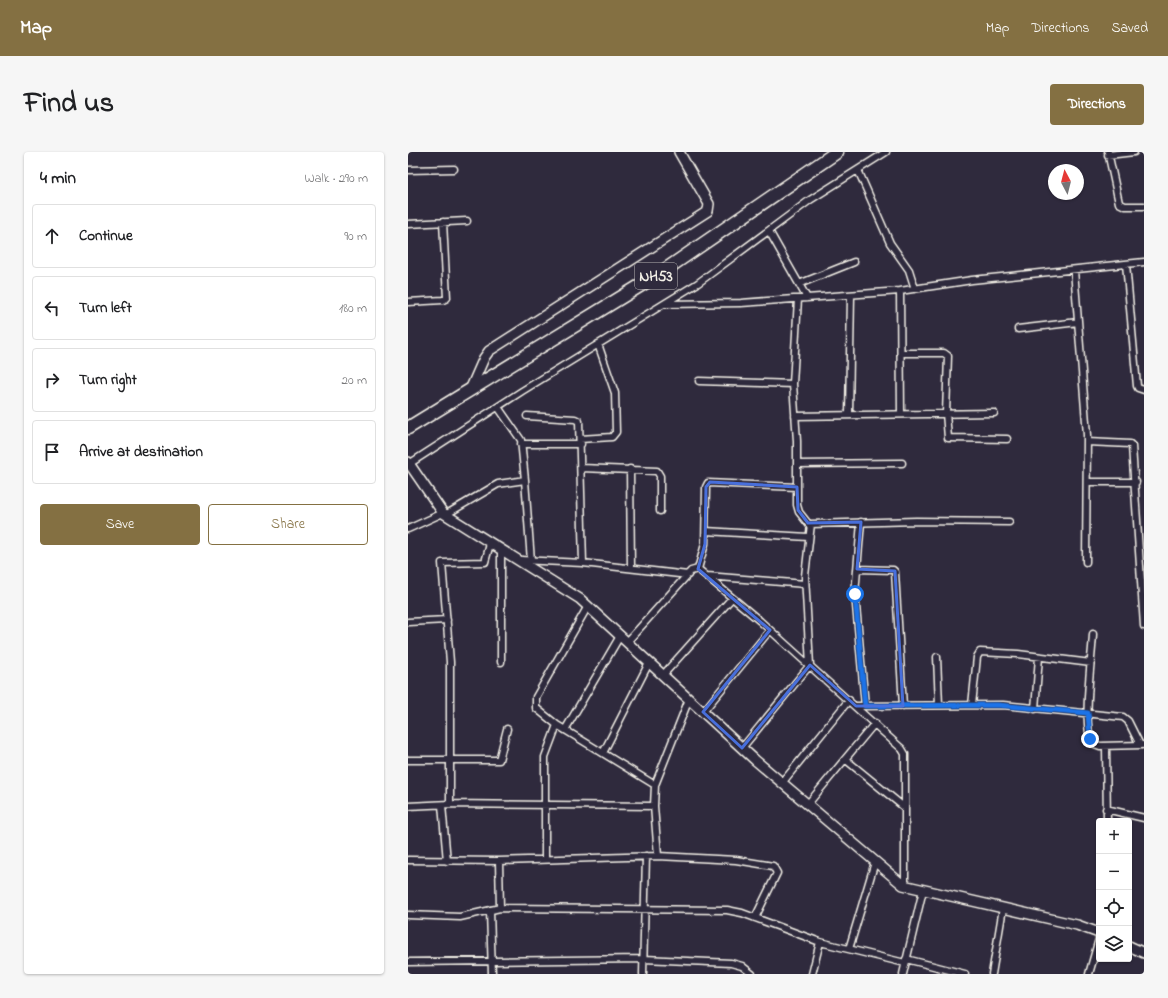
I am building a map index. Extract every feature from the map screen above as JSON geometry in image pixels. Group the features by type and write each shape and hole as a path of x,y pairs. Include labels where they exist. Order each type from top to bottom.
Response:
{"highway":[{"name":"NH53","path":"408,428 656,276 837,152"}],"main road":[{"path":"470,390 484,358 490,351 708,210 709,204 679,152"},
{"path":"409,463 444,514 580,599 742,748 807,805 905,886 1077,925 1095,931"},
{"path":"1132,947 1144,953"}],"street":[{"path":"409,463 698,283 810,200 886,152"},
{"path":"1134,152 1108,154 1119,203 1125,206 1144,206"},
{"path":"408,170 454,169"},
{"path":"858,170 890,243 909,270 915,289"},
{"path":"408,224 467,221"},
{"path":"408,302 443,300 447,298 443,222"},
{"path":"768,230 807,298"},
{"path":"799,284 854,262"},
{"path":"664,304 741,303 900,291 972,280 1144,262"},
{"path":"1126,264 1137,386 1138,388 1144,390"},
{"path":"1074,270 1087,442 1086,562"},
{"path":"900,291 901,414"},
{"path":"849,415 851,295"},
{"path":"798,299 793,384 798,510 810,526"},
{"path":"1018,328 1078,322"},
{"path":"521,444 580,441 612,437 616,432 616,396 598,344"},
{"path":"900,353 947,354 949,359 946,434 951,439 1007,439"},
{"path":"699,381 793,384"},
{"path":"498,407 518,435 521,444 531,561"},
{"path":"795,416 994,413"},
{"path":"527,416 575,419 579,423 583,563"},
{"path":"1087,442 1130,444 1132,446 1141,542 1144,626"},
{"path":"797,464 902,463"},
{"path":"581,468 657,471 660,476 660,511"},
{"path":"630,469 631,568"},
{"path":"408,528 444,514 498,484 525,480"},
{"path":"1087,482 1136,482"},
{"path":"565,730 623,639 688,575 698,569 705,544 706,487 708,483 797,487"},
{"path":"742,748 810,665 805,584 808,537 810,526 813,523 916,521 1009,522"},
{"path":"861,522 856,598 865,706"},
{"path":"706,531 808,537"},
{"path":"450,804 450,662 442,563 484,562 490,544"},
{"path":"501,551 501,662"},
{"path":"516,560 583,563 688,575"},
{"path":"698,569 810,665 900,746 905,754 905,886"},
{"path":"857,569 893,570 895,572 903,706"},
{"path":"707,576 805,584"},
{"path":"662,675 732,598"},
{"path":"588,606 536,697 536,708 557,725 654,785"},
{"path":"408,622 447,620"},
{"path":"703,712 770,630"},
{"path":"1093,634 1086,713 1090,739 1092,743 1096,745 1142,745"},
{"path":"972,705 977,657 980,652 1018,654 1090,663"},
{"path":"937,657 939,705"},
{"path":"1035,709 1039,657"},
{"path":"603,753 649,663"},
{"path":"658,856 654,785 689,699"},
{"path":"782,783 849,700"},
{"path":"856,706 1003,705 1086,713 1126,719 1142,745"},
{"path":"807,805 875,723"},
{"path":"545,859 545,757 557,725"},
{"path":"408,760 499,760 507,729"},
{"path":"1106,746 1107,818"},
{"path":"845,759 905,808"},
{"path":"408,806 450,804 654,806"},
{"path":"442,805 447,861"},
{"path":"1106,809 1144,818"},
{"path":"643,974 646,856"},
{"path":"408,860 499,861 658,856 736,860 773,866 777,873 756,918"},
{"path":"499,861 500,908"},
{"path":"849,949 875,862"},
{"path":"903,974 923,890"},
{"path":"408,915 460,917 500,908 727,910 756,918 820,942 962,974"},
{"path":"992,974 1003,908"},
{"path":"490,910 492,974"},
{"path":"812,974 820,942"},
{"path":"1089,974 1096,950"},
{"path":"408,962 644,959 731,963 742,966 752,974"}],"highlighted area":[{"path":"710,482 797,487 798,510 808,523 861,522 857,569 895,571 903,706 856,706 810,665 742,748 703,712 770,630 698,569 705,544 706,487"}],"route":[{"path":"855,594 865,706 1003,705 1083,714 1088,713 1090,739"}]}
